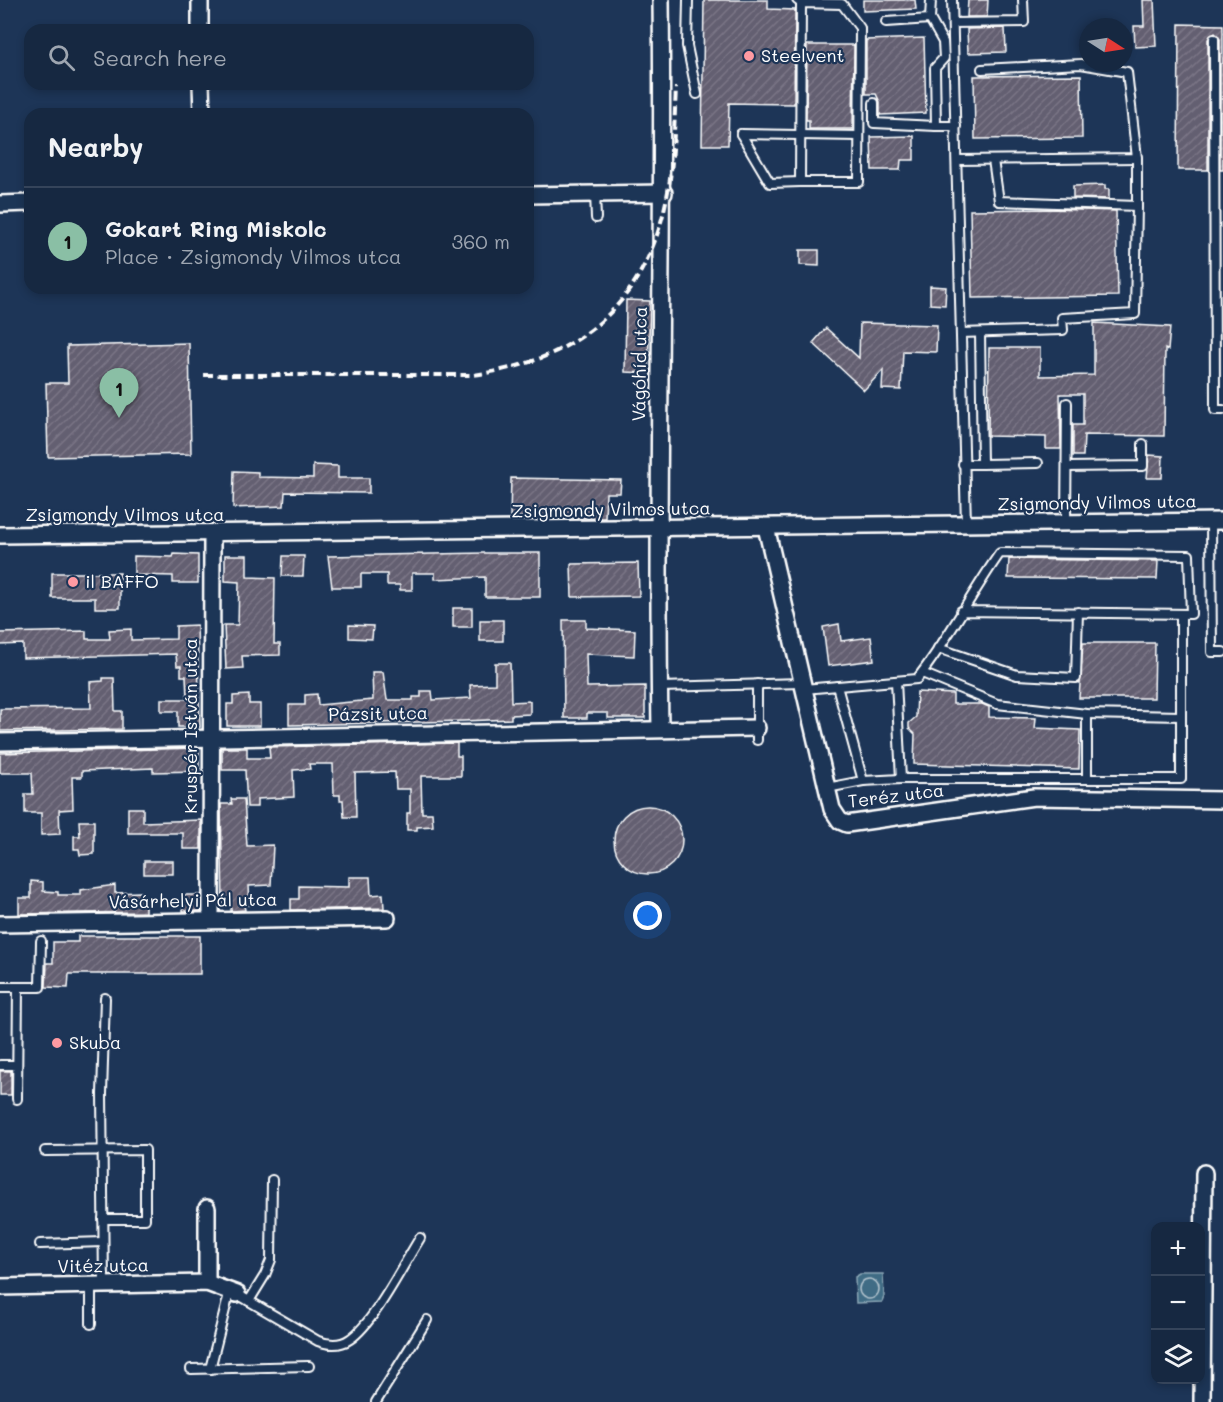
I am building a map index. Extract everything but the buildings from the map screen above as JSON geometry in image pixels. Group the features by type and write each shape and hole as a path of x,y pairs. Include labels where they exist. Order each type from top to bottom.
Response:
{"street":[{"path":"200,0 200,24"},
{"name":"Vágóhíd utca","path":"660,728 658,530 663,193 661,0"},
{"path":"201,90 202,108"},
{"path":"534,195 663,193"},
{"path":"0,204 24,203"},
{"name":"Zsigmondy Vilmos utca","path":"0,536 658,530 1217,521"},
{"name":"Teréz utca","path":"766,527 832,809 840,821 847,824 1034,797 1223,800"},
{"name":"Kruspér István utca","path":"211,919 212,534"},
{"name":"Pázsit utca","path":"0,742 660,728 757,734"},
{"name":"Vásárhelyi Pál utca","path":"0,924 387,918"},
{"path":"1202,1402 1204,1173"},
{"path":"207,1208 207,1283"},
{"name":"Vitéz utca","path":"0,1287 207,1283 238,1295"}],"lane":[{"path":"688,0 687,46 697,94"},
{"path":"931,0 930,19 943,42 944,58 935,68 936,126"},
{"path":"952,0 966,524"},
{"path":"953,23 1024,22 1023,0"},
{"path":"800,183 800,136 799,2 842,4 860,28 859,182 800,183 770,183 741,134 800,136 859,136"},
{"path":"886,22 930,19"},
{"path":"1214,39 1215,410 1223,410"},
{"path":"961,333 1063,330 1062,318 1136,314 1137,158 1127,72 1081,64 982,69"},
{"path":"874,103 874,123 956,126"},
{"path":"957,160 1137,158"},
{"path":"993,160 999,201 1137,206"},
{"path":"595,194 596,218"},
{"path":"980,333 982,464"},
{"path":"1066,523 1067,403"},
{"path":"1067,467 1143,466 1143,444"},
{"path":"963,464 1038,464"},
{"path":"1217,521 1212,652 1223,652"},
{"path":"660,687 757,684 837,686 917,680 961,611 1000,554 1189,555 1191,614 961,611"},
{"path":"938,648 1017,675 1076,678 1078,612"},
{"path":"828,788 863,781 900,779 1181,779 1181,614"},
{"path":"922,673 997,704 1088,714 1181,716"},
{"path":"896,681 900,779"},
{"path":"757,684 757,734"},
{"path":"837,686 863,781"},
{"path":"1087,778 1088,714"},
{"path":"0,987 40,987 41,941"},
{"path":"17,1100 18,987"},
{"path":"91,1324 103,1242 105,998"},
{"path":"0,1065 17,1065"},
{"path":"45,1150 145,1150 146,1219 103,1220"},
{"path":"210,1369 238,1295 265,1275 271,1260 272,1180"},
{"path":"238,1295 318,1341 328,1344 340,1343 349,1339 368,1320 420,1238"},
{"path":"40,1244 103,1242"},
{"path":"376,1402 427,1320"},
{"path":"191,1369 309,1366"}],"water":[{"path":"860,1274 883,1274 884,1297 882,1302 856,1303 855,1277"}],"railway":[{"path":"204,375 473,375 509,368 543,357 572,342 599,324 621,300 640,273 655,242 670,177 676,87"}],"place":[{"name":"Steelvent","path":"749,56"},
{"name":"Gokart Ring Miskolc","path":"119,418"},
{"name":"il BAFFO","path":"73,582"},
{"name":"Skuba","path":"57,1043"}]}
